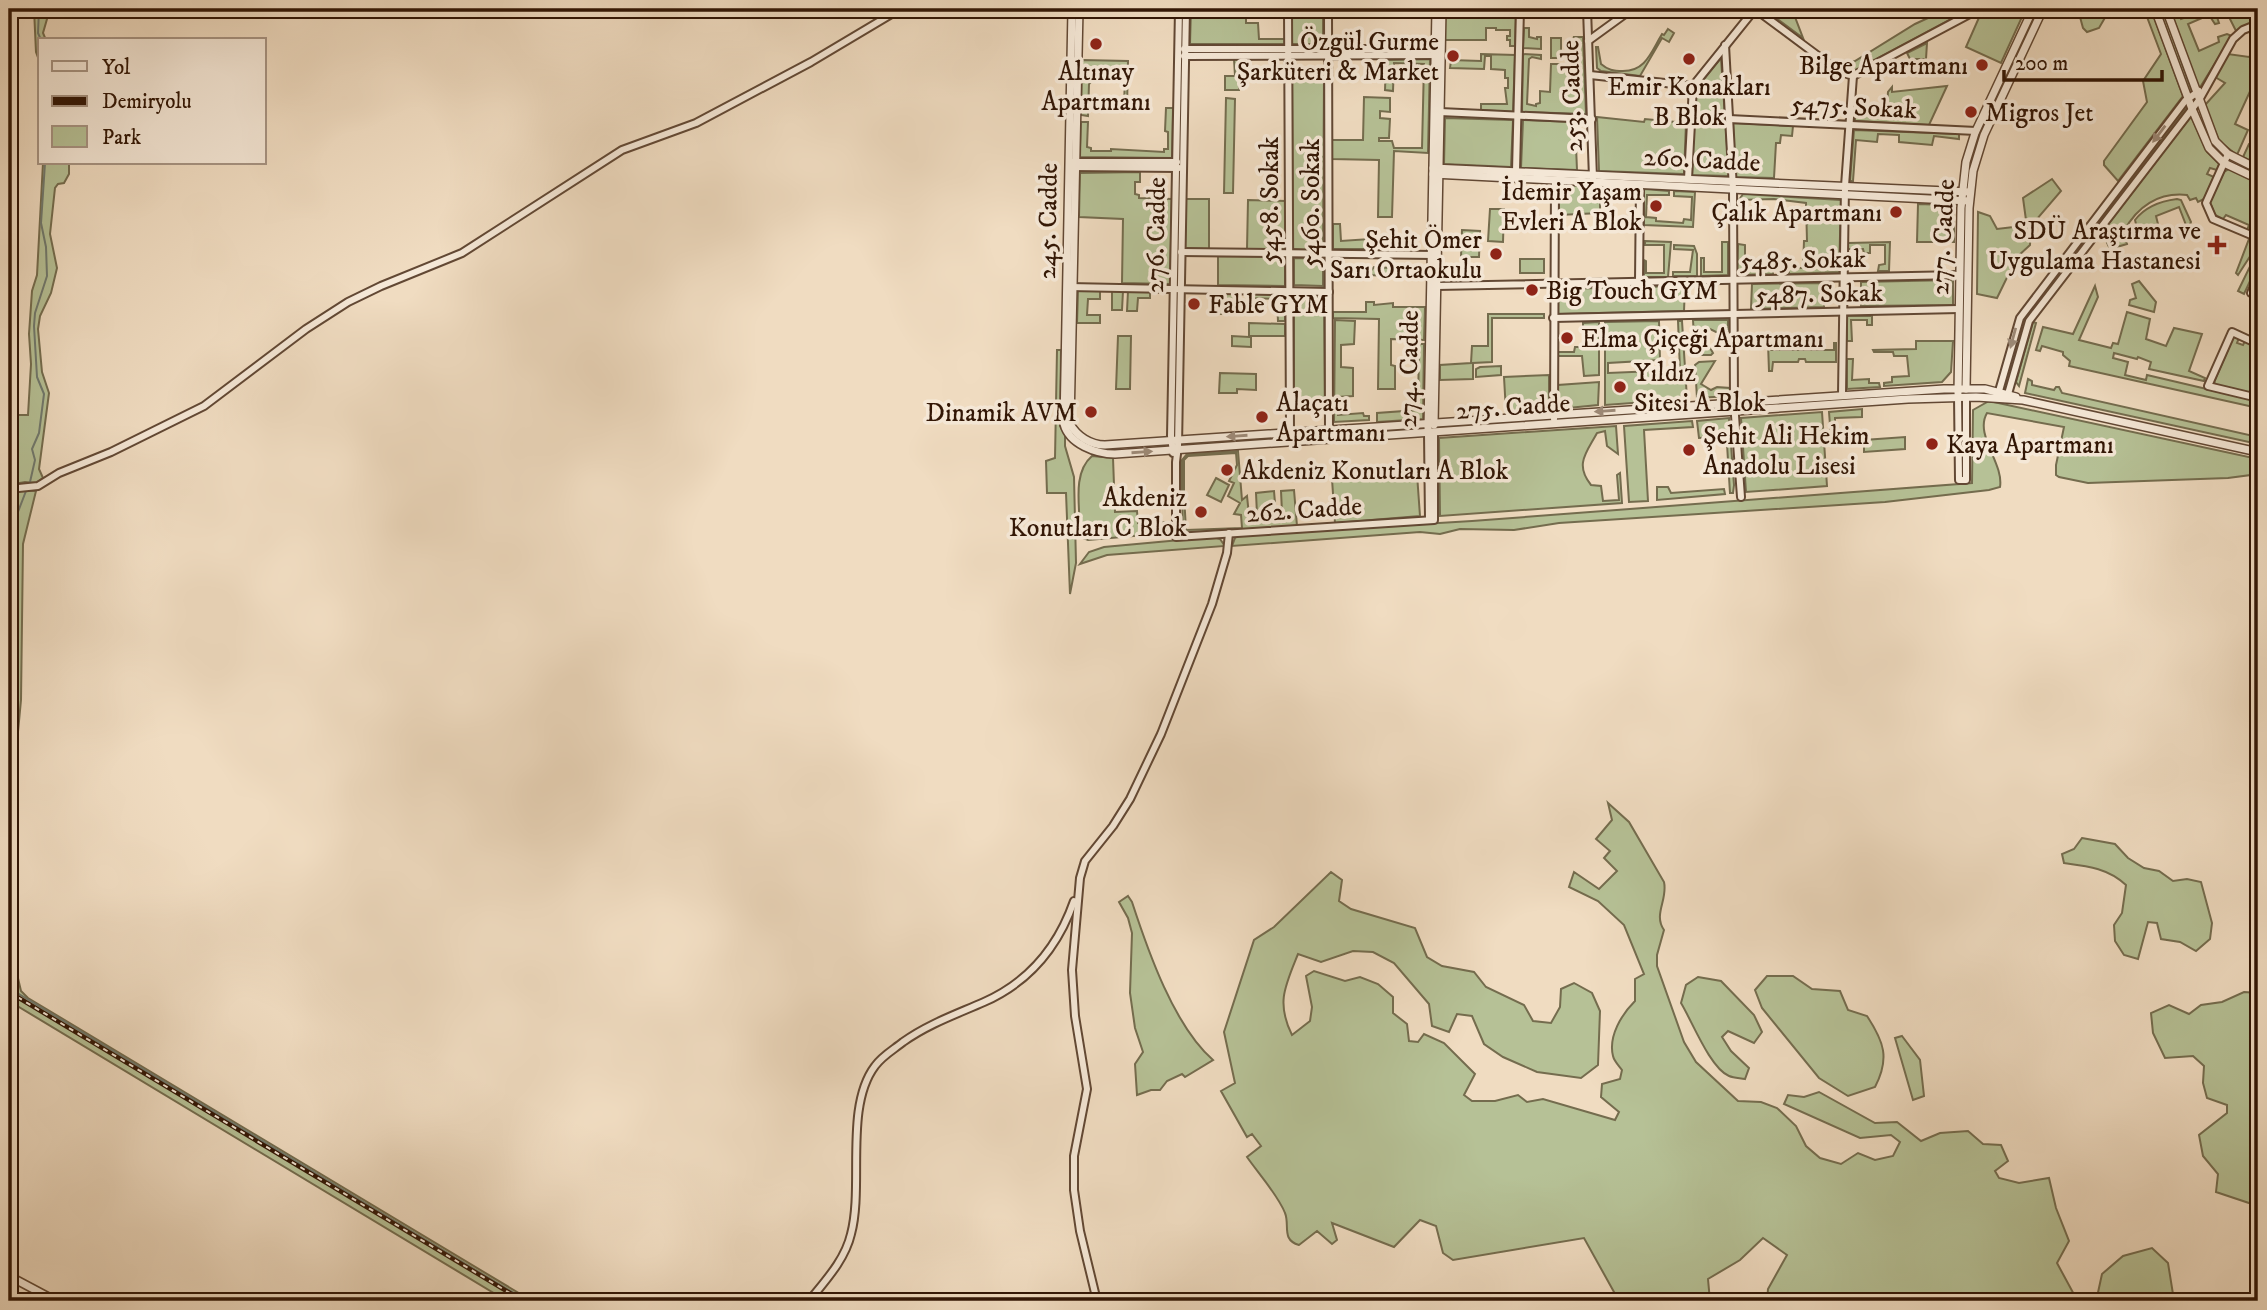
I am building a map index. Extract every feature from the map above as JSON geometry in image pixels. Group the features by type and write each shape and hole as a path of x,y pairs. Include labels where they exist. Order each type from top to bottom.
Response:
{"street":[{"path":"9,489 38,486 59,473 111,452 204,406 306,329 348,302 393,280 462,253 622,150 696,123 811,62 900,9"},
{"name":"245. Cadde","path":"1072,9 1070,287 1065,424 1094,448"},
{"name":"245. Cadde","path":"1072,165 1079,9"},
{"name":"276. Cadde","path":"1179,9 1182,52"},
{"name":"276. Cadde","path":"1176,537 1179,165 1186,9"},
{"name":"5458. Sokak","path":"1288,9 1290,432"},
{"name":"5460. Sokak","path":"1328,9 1329,440"},
{"name":"274. Cadde","path":"1432,520 1431,424 1439,52 1436,9"},
{"path":"1436,171 1442,9"},
{"path":"1516,172 1520,9"},
{"name":"253. Cadde","path":"1587,9 1593,179"},
{"path":"1588,41 1632,9"},
{"path":"1688,179 1693,86 1755,9 1837,69 1853,76"},
{"path":"1853,76 1979,9"},
{"name":"277. Cadde","path":"1963,480 1959,309 1968,155 1976,131 2033,9"},
{"name":"277. Cadde","path":"1962,393 1965,196 1980,143 2043,9"},
{"path":"2155,9 2210,150 2224,163 2258,179"},
{"path":"2166,9 2215,141 2228,154 2258,169"},
{"path":"2008,394 2025,329 2031,318 2192,109 2233,39 2243,30 2258,24"},
{"path":"1726,45 1733,185 1734,402 1741,497"},
{"path":"1182,52 1439,52"},
{"path":"1590,75 1693,86"},
{"path":"1842,395 1844,190 1853,76"},
{"path":"1999,391 2016,327 2022,315 2188,98 2198,96"},
{"path":"1440,112 1591,119"},
{"name":"5475. Sokak","path":"1729,119 1976,131"},
{"path":"2228,154 2206,202 2213,219 2258,238"},
{"path":"1072,165 1179,165"},
{"name":"276. Cadde","path":"1177,288 1181,252 1179,165"},
{"name":"260. Cadde","path":"1436,171 1516,172 1640,184 1733,185 1965,196"},
{"name":"260. Cadde","path":"1436,171 1555,180 1688,179 1733,185"},
{"path":"1554,424 1555,180"},
{"path":"1639,281 1640,184"},
{"path":"1181,252 1434,255"},
{"name":"274. Cadde","path":"1431,424 1437,286 1434,255"},
{"name":"5485. Sokak","path":"1437,286 1960,275"},
{"path":"2251,293 2258,277"},
{"path":"1070,287 1329,292"},
{"name":"5487. Sokak","path":"1553,318 1959,309"},
{"path":"2022,315 2031,318"},
{"path":"2258,344 2232,332 2208,386 2258,398"},
{"path":"1962,393 1999,391 2023,400"},
{"path":"1962,393 2023,400 2258,452"},
{"name":"275. Cadde","path":"1094,448 1290,432 1842,395 1962,393"},
{"name":"275. Cadde","path":"1094,448 1113,454 1962,393"},
{"name":"262. Cadde","path":"1176,537 1432,520"},
{"path":"1097,1301 1080,1231 1074,1190 1074,1156 1087,1089 1073,995 1073,945 1078,889 1083,864 1125,807 1161,734 1212,604 1227,553 1229,533"},
{"path":"809,1301 840,1259 852,1233 859,1115 864,1086 874,1067 914,1035 999,995 1029,973 1055,944 1078,889"},
{"path":"9,1276 56,1301"}],"green space":[{"path":"34,9 48,9 43,33 45,38 38,38 38,58"},
{"path":"1191,9 1246,9 1246,23 1258,23 1259,39 1285,39 1285,44 1190,44"},
{"path":"1291,9 1323,9 1323,44 1291,44"},
{"path":"1445,9 1516,9 1515,46 1510,46 1510,40 1507,40 1510,30 1496,28 1486,28 1486,40 1444,40"},
{"path":"1764,9 1811,9 1795,17 1803,38"},
{"path":"1958,9 1970,9 1856,70 1845,69 1835,62 1855,61 1915,24 1943,11 1946,15"},
{"path":"1989,9 2014,9 2022,17 2001,63 1966,47 1981,13"},
{"path":"2036,9 1988,116 1966,183 1979,133"},
{"path":"2069,9 2110,9 2099,28 2087,32 2080,17 2071,15"},
{"path":"2144,9 2151,9 2183,96 2118,181 2104,165 2104,161 2147,102 2143,81 2161,54"},
{"path":"2159,9 2163,9 2192,92 2189,93"},
{"path":"2170,9 2177,9 2181,19 2209,9 2258,9 2258,20 2236,31 2227,13 2217,17 2219,23 2215,24 2209,15 2188,24 2199,51 2219,42 2218,37 2227,34 2232,36 2199,89"},
{"path":"2258,27 2258,74 2235,124 2248,130 2237,155 2219,141 2205,105 2225,83 2215,77 2228,54 2249,57 2257,46 2253,39 2255,33 2248,30"},
{"path":"1524,28 1529,28 1529,37 1541,37 1541,49 1523,48"},
{"path":"1668,29 1674,33 1669,42 1662,38 1640,76 1601,71 1597,68 1596,47 1601,64 1608,69 1623,71 1637,68 1647,59"},
{"path":"1573,37 1583,37 1586,114 1522,112 1523,54 1541,55 1541,59 1529,59 1527,104 1536,106 1540,103 1540,91 1550,92 1551,64 1577,64 1578,39"},
{"path":"1551,38 1561,38 1561,58 1551,58"},
{"path":"1927,43 1926,59 1910,59 1907,53"},
{"path":"1481,54 1515,55 1513,112 1481,110 1481,104 1507,104 1505,88 1508,88 1508,78 1505,78 1505,70 1491,69 1491,56 1485,56 1484,69 1450,68 1451,60 1481,61"},
{"path":"1721,58 1729,176 1692,175 1695,90"},
{"path":"1234,59 1239,59 1239,90 1225,90 1225,76 1235,76"},
{"path":"1430,59 1428,153 1394,151 1392,217 1378,217 1379,160 1332,159 1332,140 1363,140 1364,97 1390,98 1390,112 1380,111 1380,118 1390,119 1389,138 1379,138 1379,141 1392,141 1394,148 1422,148 1424,64 1394,63 1393,91 1385,90 1386,60"},
{"path":"1082,60 1128,61 1127,107 1124,107 1125,75 1117,74 1116,69 1099,69 1098,81 1089,84 1088,116 1081,115"},
{"path":"1292,77 1324,78 1323,251 1293,249"},
{"path":"1947,86 1929,125 1855,121 1855,113 1873,118 1876,115 1886,117 1888,92 1892,87 1892,92"},
{"path":"1226,98 1235,99 1233,193 1224,193"},
{"path":"2186,106 2097,225 2095,224"},
{"path":"1166,108 1173,108 1172,158 1080,157 1081,122 1088,122 1087,147 1091,148 1091,151 1111,149 1164,152 1164,149 1168,149 1168,132 1165,131"},
{"path":"2191,116 2207,152 2219,164 2217,170 2210,168 2207,174 2214,177 2204,199 2198,202 2196,198 2190,200 2187,195 2176,195 2150,203 2129,222 2124,231 2127,244 2110,249 2102,232"},
{"path":"1597,117 1686,123 1684,174 1599,171"},
{"path":"1445,118 1513,120 1511,167 1444,164"},
{"path":"1523,120 1575,122 1577,170 1521,168"},
{"path":"1733,123 1793,126 1792,136 1781,135 1780,143 1776,143 1774,178 1735,177"},
{"path":"1854,130 1959,134 1959,139 1934,136 1932,145 1899,142 1899,135 1878,134 1877,142 1856,140 1853,181 1850,181"},
{"path":"2249,144 2258,144 2258,165 2243,157"},
{"path":"43,164 69,164 69,174 64,183 55,188 50,234 57,268 38,329 42,372 49,393 39,469 43,478 36,483 9,485 9,415 28,415 31,364 29,334 32,291 37,275"},
{"path":"2229,169 2258,183 2258,234 2247,230 2249,225 2226,215 2223,219 2215,215 2210,202 2224,172"},
{"path":"1140,172 1140,182 1135,182 1135,194 1139,195 1139,198 1172,199 1170,284 1122,283 1123,219 1079,217 1080,173"},
{"path":"2052,179 2061,191 2031,226 2030,245 2017,257 1997,298 1977,294 1978,212 1990,216 1997,229 2022,226 2026,220 2023,198"},
{"path":"1559,185 1600,187 1600,213 1559,215"},
{"path":"1644,189 1669,191 1669,195 1647,195 1646,217 1656,218 1656,221 1683,223 1684,219 1691,220 1692,197 1674,196 1674,191 1695,192 1693,227 1644,225"},
{"path":"1743,194 1841,200 1839,272 1789,274 1789,268 1803,268 1804,241 1807,241 1806,203 1774,199 1739,200"},
{"path":"1186,199 1209,199 1209,249 1185,248"},
{"path":"1248,200 1285,201 1285,250 1247,249"},
{"path":"2181,200 2191,222 2189,226 2186,225 2179,207 2156,216 2158,224 2141,230 2137,228 2135,220 2148,208"},
{"path":"1918,204 1947,205 1954,211 1954,242 1917,242"},
{"path":"1490,209 1504,209 1503,242 1488,241"},
{"path":"1333,224 1340,224 1341,241 1370,239 1376,249 1333,249"},
{"path":"2092,228 2094,229 2032,312 2030,310"},
{"path":"1462,230 1480,231 1479,257 1461,257"},
{"path":"2249,239 2258,244 2238,275 2236,273"},
{"path":"1386,240 1408,241 1408,249 1380,249"},
{"path":"1645,241 1671,242 1668,277 1644,277 1644,260 1646,273 1664,273 1664,245 1645,245"},
{"path":"1722,242 1728,242 1728,275 1701,276 1701,258 1704,258 1704,272 1722,272"},
{"path":"1890,242 1889,271 1878,271 1879,265 1885,264 1885,245 1870,245 1870,253 1864,253 1863,249 1848,249 1848,243"},
{"path":"1738,244 1745,245 1745,269 1773,269 1773,274 1737,275"},
{"path":"1674,245 1694,246 1697,254 1697,276 1673,276 1673,272 1690,272 1693,250 1674,249"},
{"path":"2258,250 2258,264 2244,294 2238,291"},
{"path":"1218,256 1285,257 1285,286 1218,285"},
{"path":"1294,258 1323,259 1323,286 1294,285"},
{"path":"1520,259 1544,259 1544,273 1520,273"},
{"path":"1374,267 1391,268 1394,276 1367,275"},
{"path":"1953,280 1953,305 1861,306 1861,282"},
{"path":"2139,281 2156,302 2154,312 2129,305 2130,300 2136,298 2132,284"},
{"path":"1824,283 1824,307 1751,309 1752,284"},
{"path":"1685,286 1684,311 1558,314 1558,289"},
{"path":"2095,286 2098,297 2079,340 2111,348 2113,343 2118,344 2127,312 2150,319 2146,339 2166,346 2174,328 2202,334 2189,371 2205,378 2204,381 2149,369 2151,362 2114,353 2113,358 2128,362 2125,375 2146,380 2147,375 2258,401 2258,408 2069,366 2070,361 2063,352 2042,346 2040,351 2036,350 2043,327 2073,334"},
{"path":"1078,291 1100,291 1100,299 1088,299 1087,315 1100,315 1100,323 1077,323"},
{"path":"1112,291 1123,291 1122,310 1112,310"},
{"path":"1128,291 1150,291 1150,298 1138,298 1137,311 1127,311"},
{"path":"1217,292 1235,292 1233,314 1217,314"},
{"path":"1247,293 1285,294 1285,321 1278,321 1277,299 1247,298"},
{"path":"1294,296 1324,298 1325,409 1294,408"},
{"path":"1366,302 1374,302 1374,305 1393,303 1393,307 1425,307 1424,340 1391,339 1395,389 1378,389 1379,319 1333,318 1333,312 1366,312"},
{"path":"1488,314 1544,314 1544,318 1492,318 1492,362 1473,363 1473,379 1440,380 1440,365 1471,363 1472,346 1488,346"},
{"path":"1847,316 1872,316 1872,325 1867,325 1867,320 1851,320 1852,341 1847,341"},
{"path":"1335,320 1355,321 1354,344 1341,345 1341,367 1353,368 1353,396 1338,397 1338,415 1363,413 1364,416 1369,416 1369,420 1334,422"},
{"path":"1693,320 1728,320 1728,331 1716,332 1706,327 1699,340 1709,346 1713,353 1711,355 1695,353"},
{"path":"1659,321 1660,360 1608,363 1608,373 1680,370 1678,321 1682,321 1687,399 1605,405 1605,322"},
{"path":"1599,322 1599,375 1584,376 1582,356 1558,356 1558,352 1574,352 1575,347 1594,347 1594,327 1583,327 1583,323"},
{"path":"2033,322 2036,323 2019,386 2016,382"},
{"path":"1249,323 1285,324 1285,336 1251,336 1251,347 1232,346 1232,336 1249,337"},
{"path":"1118,336 1131,336 1130,389 1116,389"},
{"path":"2234,336 2239,338 2237,343 2243,345 2245,341 2258,347 2258,395 2216,385 2214,382"},
{"path":"1916,341 1953,341 1951,372 1942,382 1884,386 1884,383 1892,382 1892,377 1909,376 1907,356 1894,356 1893,352 1873,350 1916,349"},
{"path":"1768,343 1771,350 1834,350 1836,343 1836,362 1806,362 1805,359 1799,359 1798,362 1773,362 1772,371 1769,371"},
{"path":"1419,344 1424,344 1423,419 1377,422 1377,413 1418,410"},
{"path":"1057,350 1061,350 1060,426 1065,435 1065,446 1074,477 1076,563 1070,594 1066,493 1047,493 1046,461 1055,458"},
{"path":"1847,359 1853,359 1852,380 1869,379 1869,383 1879,383 1880,387 1847,389"},
{"path":"1715,361 1701,384 1711,390 1717,387 1730,388 1730,396 1697,398 1695,365 1699,362"},
{"path":"1501,366 1501,375 1476,377 1476,369 1480,367"},
{"path":"1220,373 1256,374 1256,390 1237,389 1237,393 1219,393"},
{"path":"1549,375 1549,409 1506,412 1504,377"},
{"path":"2028,379 2032,381 2032,385 2054,390 2059,387 2062,393 2258,437 2258,444 2025,393"},
{"path":"1599,382 1598,405 1558,409 1558,385"},
{"path":"1989,401 2258,459 2258,474 2228,478 2088,483 2059,477 2056,475 2056,465 2064,427 1987,413 1984,422 1986,440 2000,478 2000,487 1989,490 1885,502 1559,523 1514,530 1460,529 1440,534 1420,532 1232,546 1235,538 1240,535 1472,521 1972,483 1973,410"},
{"path":"1728,405 1728,408 1559,421 1559,418"},
{"path":"1862,409 1862,417 1835,418 1835,438 1831,438 1829,412"},
{"path":"1822,412 1827,486 1746,492 1741,418"},
{"path":"1729,418 1733,493 1730,493 1727,444 1713,442 1713,437 1699,438 1697,421"},
{"path":"1692,421 1693,427 1644,430 1648,501 1629,502 1624,426"},
{"path":"1616,426 1618,454 1607,446 1605,431 1597,433 1586,452 1583,471 1591,485 1601,486 1603,501 1619,500 1617,475 1620,473 1622,503 1440,516 1439,438"},
{"path":"1320,434 1320,437 1188,446 1188,443"},
{"path":"1905,437 1905,449 1864,452 1864,440"},
{"path":"1238,451 1242,500 1247,496 1249,515 1257,514 1256,493 1274,491 1275,503 1267,503 1268,513 1282,512 1281,491 1294,490 1297,526 1185,533 1182,495 1186,530 1242,528 1241,515 1234,514 1240,503 1228,496 1234,483 1229,481 1237,465 1236,453 1188,456 1184,460 1184,492 1182,491 1182,460 1187,454"},
{"path":"1092,456 1113,458 1115,512 1137,511 1138,523 1168,522 1167,533 1088,540 1083,538 1080,531 1079,481"},
{"path":"1417,474 1420,516 1335,523 1332,479"},
{"path":"1216,478 1229,485 1221,502 1207,495"},
{"path":"1657,487 1668,487 1671,493 1724,489 1725,494 1657,500"},
{"path":"36,491 23,544 21,700 16,753 18,822 14,878 17,974 21,991 28,998 532,1301 507,1301 9,1001 9,493"},
{"path":"1213,537 1220,539 1225,546 1107,555 1080,564 1089,552 1104,547"},
{"path":"1608,803 1629,822 1664,882 1660,918 1664,930 1657,966 1684,1042 1696,1062 1738,1101 1761,1102 1777,1108 1796,1126 1806,1146 1820,1158 1841,1164 1858,1153 1875,1160 1893,1156 1900,1142 1891,1135 1860,1138 1784,1104 1788,1095 1804,1097 1819,1092 1875,1123 1897,1122 1921,1141 1940,1133 1968,1131 1983,1144 2001,1145 2008,1161 1995,1171 1999,1178 2019,1183 2049,1178 2056,1208 2069,1241 2057,1263 2077,1300 2097,1297 2102,1274 2123,1256 2152,1248 2168,1263 2173,1294 2170,1301 1767,1301 1768,1289 1787,1255 1763,1238 1740,1260 1708,1279 1710,1301 1619,1301 1584,1238 1453,1260 1443,1253 1436,1226 1420,1220 1394,1247 1332,1223 1337,1240 1332,1244 1317,1231 1299,1245 1293,1243 1288,1236 1282,1206 1247,1157 1261,1146 1252,1134 1247,1137 1221,1091 1235,1083 1224,1032 1254,940 1274,927 1331,872 1342,880 1339,901 1351,909 1415,928 1427,957 1442,966 1474,972 1486,987 1524,1005 1533,1021 1551,1023 1560,1007 1561,989 1574,983 1592,993 1600,1011 1598,1065 1581,1078 1537,1072 1503,1057 1484,1044 1472,1016 1457,1014 1449,1032 1432,1026 1429,1004 1394,963 1373,952 1353,951 1321,962 1298,954 1286,985 1283,1004 1292,1035 1310,1021 1312,1007 1306,976 1314,971 1345,981 1360,977 1378,984 1393,997 1393,1013 1407,1024 1409,1041 1418,1042 1424,1034 1444,1043 1475,1074 1464,1095 1472,1101 1495,1101 1518,1095 1527,1102 1543,1099 1615,1120 1619,1112 1601,1097 1602,1084 1620,1079 1622,1070 1614,1058 1612,1041 1625,1012 1635,1001 1635,979 1644,974 1624,925 1598,901 1569,887 1574,872 1599,889 1617,871 1604,858 1610,851 1596,839 1612,820"},
{"path":"2082,838 2115,844 2128,858 2144,868 2159,871 2173,881 2187,879 2201,882 2212,923 2210,939 2196,951 2180,942 2161,939 2157,923 2148,922 2138,959 2124,955 2115,941 2114,925 2122,913 2126,885 2105,871 2064,863 2062,854 2074,849"},
{"path":"1128,896 1154,965 1174,1008 1186,1028 1213,1060 1185,1077 1182,1074 1167,1081 1160,1090 1137,1095 1135,1064 1143,1052 1135,1028 1130,993 1132,933 1128,918 1119,902"},
{"path":"1767,976 1793,976 1812,989 1840,991 1848,1010 1867,1016 1878,1034 1883,1050 1884,1059 1875,1087 1848,1096 1819,1078 1762,1008 1755,990"},
{"path":"1698,977 1721,981 1754,1015 1762,1032 1754,1043 1728,1031 1722,1037 1731,1051 1749,1068 1745,1079 1729,1076 1715,1064 1681,1003 1686,985"},
{"path":"2244,992 2258,993 2258,1206 2216,1192 2218,1174 2203,1156 2199,1135 2227,1113 2227,1105 2207,1098 2203,1083 2204,1066 2193,1056 2165,1058 2153,1033 2151,1013 2169,1005 2189,1014 2201,1005 2222,1002"},
{"path":"1902,1036 1920,1060 1924,1096 1913,1100 1895,1038"}],"waterway":[{"path":"39,9 40,38"},
{"path":"30,482 35,460 32,449 39,433 44,394 37,377 34,326 35,313 47,276 46,247 41,223 45,164"},
{"path":"9,699 12,676 10,628 13,536 16,517 26,491"},
{"path":"9,797 9,871"},
{"path":"9,988 527,1301"}],"railway":[{"path":"9,992 523,1301"}],"place":[{"name":"Altınay Apartmanı","path":"1096,44"},
{"name":"Özgül Gurme Şarküteri & Market","path":"1453,56"},
{"name":"Emir Konakları B Blok","path":"1689,59"},
{"name":"Bilge Apartmanı","path":"1982,65"},
{"name":"Migros Jet","path":"1971,112"},
{"name":"İdemir Yaşam Evleri A Blok","path":"1656,206"},
{"name":"Çalık Apartmanı","path":"1896,212"},
{"name":"SDÜ Araştırma ve Uygulama Hastanesi","path":"2217,245"},
{"name":"Şehit Ömer Sarı Ortaokulu","path":"1496,254"},
{"name":"Big Touch GYM","path":"1532,290"},
{"name":"Fable GYM","path":"1194,304"},
{"name":"Elma Çiçeği Apartmanı","path":"1567,338"},
{"name":"Yıldız Sitesi A Blok","path":"1620,387"},
{"name":"Dinamik AVM","path":"1091,412"},
{"name":"Alaçatı Apartmanı","path":"1262,417"},
{"name":"Kaya Apartmanı","path":"1932,444"},
{"name":"Şehit Ali Hekim Anadolu Lisesi","path":"1689,450"},
{"name":"Akdeniz Konutları A Blok","path":"1227,470"},
{"name":"Akdeniz Konutları C Blok","path":"1201,512"}]}
